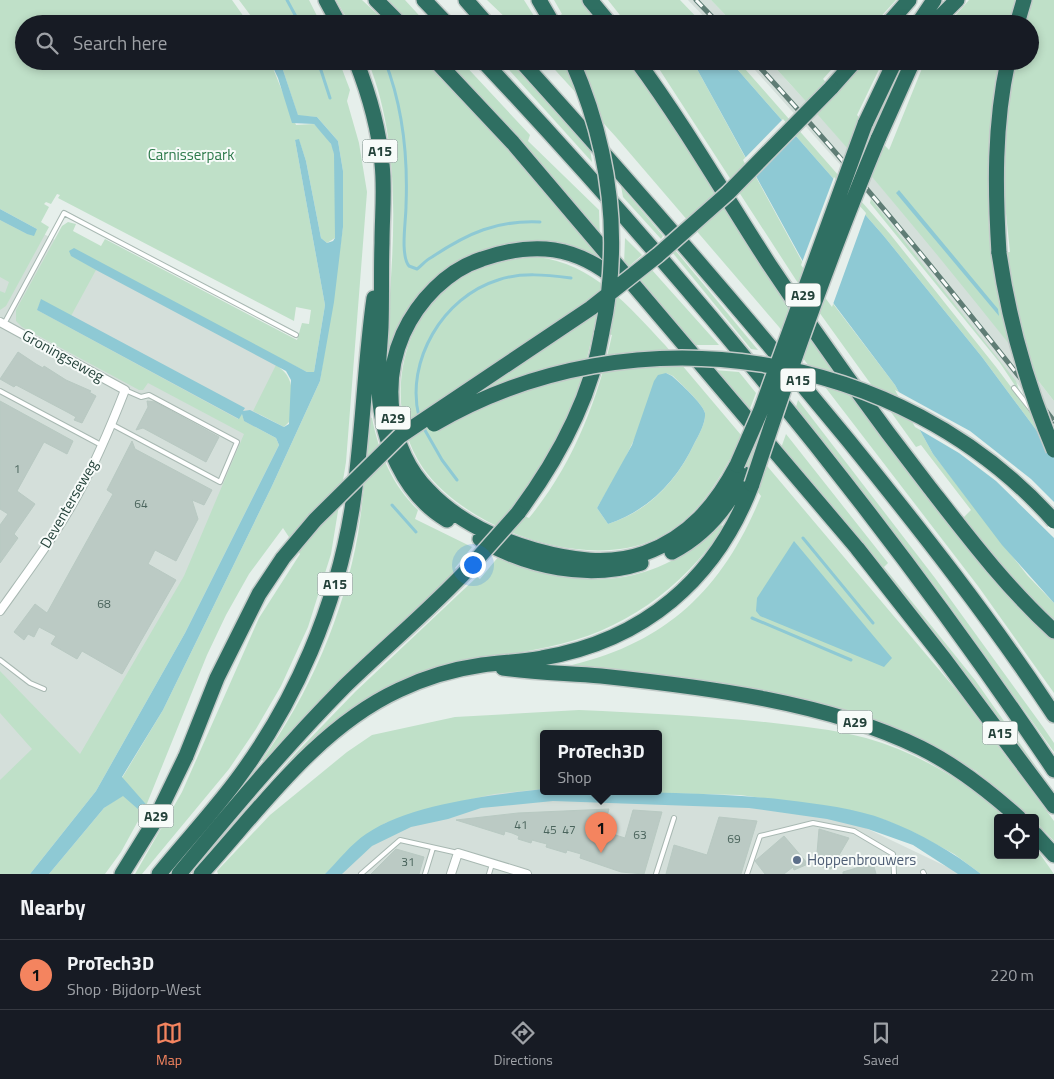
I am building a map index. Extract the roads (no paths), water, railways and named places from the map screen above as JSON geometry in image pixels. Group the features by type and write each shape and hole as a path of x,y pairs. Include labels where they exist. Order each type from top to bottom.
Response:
{"highway":[{"path":"326,0 334,15"},
{"path":"376,0 391,15"},
{"path":"424,0 438,15"},
{"path":"466,0 480,15"},
{"path":"539,0 549,15"},
{"path":"590,0 602,15"},
{"path":"896,15 909,0"},
{"path":"924,15 934,0"},
{"path":"939,15 948,0"},
{"path":"942,15 957,0"},
{"path":"1020,15 1024,0"},
{"name":"A15","path":"359,70 376,125 382,164 381,327 378,374 384,431 396,463 411,486 427,504 444,518 489,544 543,564 597,572 621,569 666,554 696,537 717,517 744,474 773,421"},
{"name":"A15","path":"444,70 513,143 863,555 945,660 1054,806"},
{"name":"A15","path":"491,70 642,235 803,430 929,593 1054,770"},
{"name":"A15","path":"529,70 629,180 770,345 912,520 1054,715"},
{"path":"180,874 248,791 299,734 360,672 470,567 518,513 546,474 568,433 591,376 602,332 612,265 609,192 596,124 575,70"},
{"name":"A15","path":"643,70 688,136 770,265 833,358 894,442 972,543 1054,631"},
{"name":"A29","path":"122,874 174,783 217,678 259,594 283,558 315,520 400,436 591,308 658,255 728,193 846,70"},
{"name":"A29","path":"201,874 305,759 352,717 378,701 413,684 482,665 542,658 578,650 618,636 643,622 687,587 712,558 730,532 759,415 865,124 890,70"},
{"name":"A29","path":"773,421 858,189 909,70"},
{"path":"1007,70 998,122 995,189 999,253 1005,296 1016,347 1040,417 1054,450"},
{"name":"A15","path":"159,874 236,781 260,746 301,673 332,597 340,569 352,508 369,332 382,245"},
{"name":"A29","path":"692,353 670,335 629,290 607,271 577,254 539,248 507,251 479,260 448,276 421,303 407,325 398,347 391,374 394,425 414,473 426,488 451,510 482,528 514,543 554,555 592,560 636,556 681,534 744,474"},
{"name":"A15","path":"363,472 396,448 451,414 515,386 563,372 612,362 682,357 718,358 803,371 848,385 903,407 940,428 987,460 1054,521"},
{"name":"A29","path":"482,665 540,673 601,676 696,689 798,706 840,717 873,727 922,748 966,774 1014,814"},
{"path":"1039,838 1054,855"}],"street":[{"name":"Groningseweg","path":"1,325 125,390"},
{"name":"Deventerseweg","path":"0,611 52,538 78,495 103,446 125,390"},
{"path":"451,874 458,853 527,874"}],"lane":[{"path":"1,325 64,213 296,335"},
{"path":"1014,388 1054,440"},
{"path":"111,424 220,482 237,442 149,395 141,397 125,390"},
{"path":"0,391 103,446"},
{"path":"0,660 30,683 44,689"},
{"path":"656,874 674,818"},
{"path":"748,874 760,836 813,824 854,831 893,854 894,874"},
{"path":"361,874 400,840 458,853"},
{"path":"425,874 433,848"},
{"path":"489,874 492,864"}],"water":[{"path":"274,70 283,70 298,115 317,117 338,141 343,171 343,227 334,302 320,381 272,486 163,710 122,777 151,810 139,810 123,796 104,808 49,874 30,874 96,791 185,633 279,445 276,438 244,421 242,414 239,419 37,310 41,299 245,408 243,411 250,410 284,427 289,424 291,380 286,371 96,270 71,256 69,251 74,248 307,372 314,372 325,305 295,140 299,139 306,161 321,238 327,243 335,238 334,154 331,144 314,124 292,123"},
{"path":"698,70 738,70 883,235 982,357 1054,454 1054,603 1002,545 933,454 895,385 806,267"},
{"path":"899,190 998,309 999,316 896,193"},
{"path":"0,209 37,229 34,236 0,220"},
{"path":"666,373 685,388 703,409 705,417 702,428 680,469 660,492 636,511 608,524 597,508 632,445 654,381 658,375"},
{"path":"794,541 892,658 884,667 760,616 756,611 757,598"},
{"path":"540,789 540,795 662,795 662,793 725,795 786,800 849,809 886,820 924,837 981,874 958,874 913,845 868,829 827,819 749,808 553,801 481,808 448,819 411,827 372,846 342,874 325,874 360,838 384,824 428,808 500,794"}],"waterway":[{"path":"287,0 295,15"},
{"path":"321,70 330,98"},
{"path":"388,70 396,96 403,132 406,169 404,246 406,261 409,266 417,269 458,241 483,230 510,223 540,222"},
{"path":"419,417 416,396 418,374 423,354 445,316 460,301 478,288 507,277 534,275 571,278"},
{"path":"422,425 442,460 457,480"},
{"path":"392,505 416,532"},
{"path":"803,538 873,623"},
{"path":"752,618 851,660"}],"railway":[{"path":"696,0 710,15"},
{"path":"762,70 832,148 908,238 1054,421"}],"place":[{"name":"ProTech3D","path":"601,853"},
{"name":"Hoppenbrouwers","path":"797,860"}],"park label":[{"name":"Carnisserpark","path":"191,155"}]}
